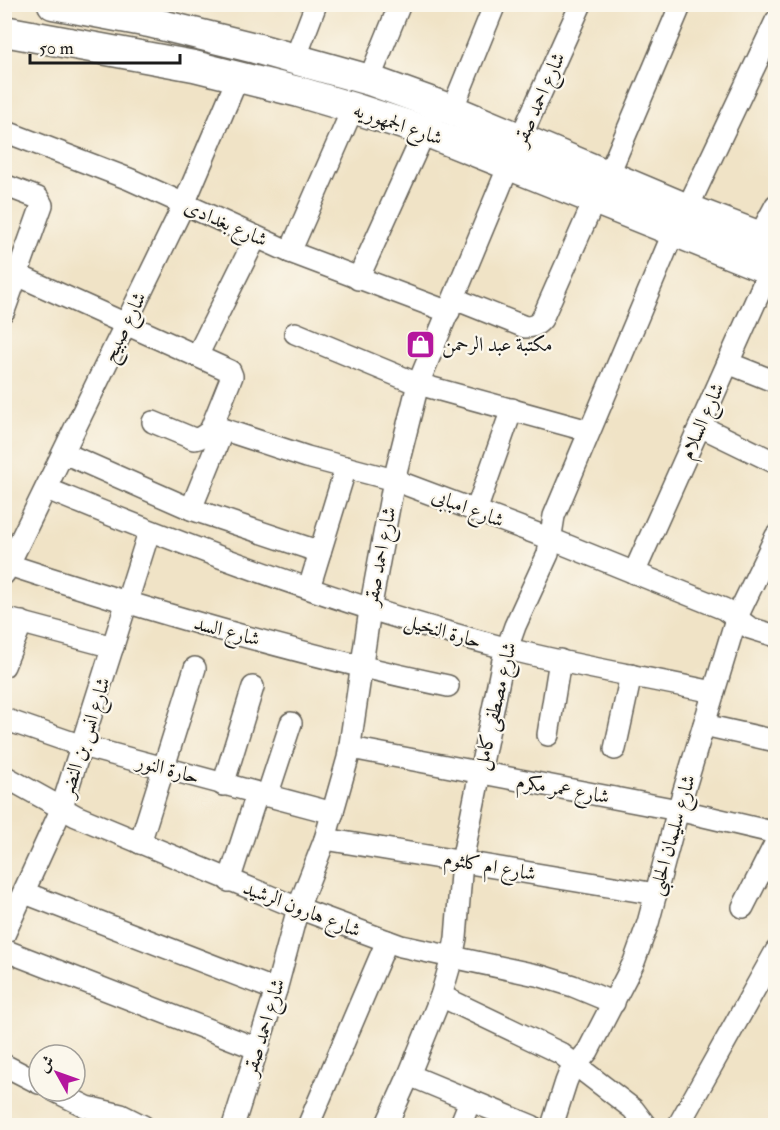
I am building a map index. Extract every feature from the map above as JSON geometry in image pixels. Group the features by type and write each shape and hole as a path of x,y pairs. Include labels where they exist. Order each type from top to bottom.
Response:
{"main road":[{"name":"شارع الجمهوريه","path":"53,4 151,13 369,80 452,110 515,152"},
{"name":"شارع الجمهوريه","path":"4,31 115,50 238,77 354,108 424,131 515,152 770,255"}],"street":[{"path":"295,59 316,4"},
{"path":"369,80 400,4"},
{"path":"452,110 495,4"},
{"name":"شارع احمد صقر","path":"234,1125 276,990 298,908 325,839 351,748 370,610 394,480 418,384 515,152 581,4"},
{"path":"601,187 681,4"},
{"name":"شارع مصطفى كامل","path":"386,1125 441,996 452,958 456,938 462,861 507,648 548,554 551,524 589,430 681,220 776,21"},
{"name":"شارع صبيح","path":"7,569 184,204 238,77"},
{"path":"290,252 354,108"},
{"name":"شارع بغدادى","path":"4,131 129,179 290,252 358,279 525,327 532,327 542,319 601,187"},
{"path":"358,279 424,131"},
{"path":"4,185 38,198 42,205 11,272 4,311"},
{"name":"شارع السلام","path":"634,573 728,363 770,255 776,205"},
{"path":"197,356 256,237"},
{"path":"11,272 228,370 232,374 217,430 191,509"},
{"path":"295,333 418,384 589,430"},
{"path":"728,363 776,382"},
{"path":"476,511 512,410"},
{"name":"شارع امبابى","path":"153,422 194,439 217,430 394,480 551,539 724,609 750,628 776,636"},
{"path":"700,426 776,463"},
{"path":"64,453 191,509 320,552"},
{"path":"309,588 346,467"},
{"name":"حارة النخيل","path":"47,489 149,532 370,610 507,648 714,692"},
{"name":"شارع انس بن النضر","path":"4,935 61,810 149,532"},
{"name":"شارع سليمان الحلبى","path":"552,1125 566,1082 588,1051 634,962 736,619 776,536"},
{"name":"شارع السد","path":"7,569 362,668 448,686"},
{"path":"4,666 13,620 113,647"},
{"path":"548,735 560,660"},
{"path":"140,843 195,668"},
{"path":"615,748 631,675"},
{"path":"223,785 253,687"},
{"name":"حارة النور","path":"4,719 82,746 333,813"},
{"path":"229,880 291,723"},
{"path":"704,725 776,741"},
{"name":"شارع عمر مكرم","path":"351,748 678,810 776,833"},
{"name":"شارع هارون الرشيد","path":"4,776 61,810 298,908 387,941 452,958 541,976 614,1003"},
{"name":"شارع ام كلثوم","path":"325,839 656,894"},
{"path":"744,907 776,842"},
{"path":"25,893 276,990"},
{"path":"308,1125 387,941"},
{"path":"4,950 258,1049"},
{"path":"678,1125 776,951"},
{"path":"441,996 560,1053 633,1109 646,1125"},
{"path":"4,1065 27,1077"},
{"path":"409,1075 532,1125"},
{"path":"460,1125 470,1101"},
{"path":"79,1103 100,1119 121,1115 143,1125"}],"place":[{"name":"مكتبة عبد الرحمن","path":"421,344"}]}
